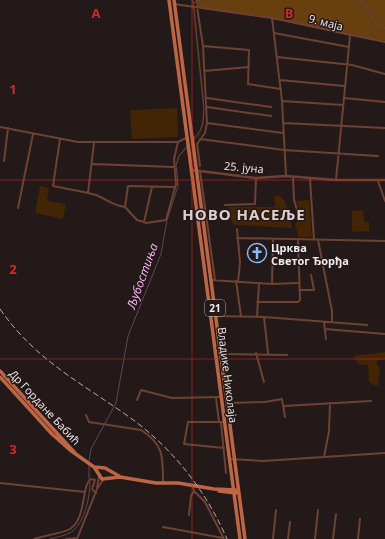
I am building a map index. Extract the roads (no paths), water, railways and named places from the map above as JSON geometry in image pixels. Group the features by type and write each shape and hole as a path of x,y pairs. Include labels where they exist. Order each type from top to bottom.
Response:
{"main road":[{"name":"Владике Николаја","path":"169,2 213,280 214,316 232,458 245,539"},
{"name":"Владике Николаја","path":"174,2 190,137"},
{"name":"Владике Николаја","path":"196,170 214,316 222,396 222,422 232,458 233,480 237,492 240,539"},
{"name":"Др Гордане Бабић","path":"0,371 77,455"},
{"name":"Др Гордане Бабић","path":"0,377 52,434 94,467"},
{"path":"94,467 108,470 120,477"},
{"path":"94,467 98,474 106,478 120,477 163,483 193,485 237,492"},
{"path":"98,474 101,469"},
{"path":"106,478 108,470"},
{"path":"225,490 233,480"},
{"path":"214,489 237,492"}],"street":[{"name":"9. маја","path":"169,2 272,18 350,36 385,42"},
{"path":"197,7 207,98 208,123 205,133 196,146 200,166"},
{"path":"272,18 281,89 286,176"},
{"path":"274,33 349,47"},
{"path":"336,180 350,36"},
{"path":"202,46 250,50 248,84 281,89"},
{"path":"277,57 347,66 385,74"},
{"path":"204,71 249,67"},
{"path":"280,80 345,86"},
{"path":"207,98 271,107"},
{"path":"344,98 385,102"},
{"path":"282,101 343,105"},
{"path":"207,107 271,116"},
{"path":"208,123 283,133"},
{"path":"283,123 385,128"},
{"path":"0,127 60,139 94,143 178,142 190,137"},
{"path":"4,161 8,128"},
{"path":"18,208 33,134"},
{"path":"60,139 53,186 88,193 118,206 125,207 137,220 144,222 166,220 175,187 174,166 178,142"},
{"path":"200,139 284,150 378,156"},
{"path":"88,193 94,143"},
{"path":"92,164 174,166"},
{"name":"25. јуна","path":"196,170 256,178 286,176 310,179 385,180"},
{"path":"293,177 294,200 299,216"},
{"path":"225,204 255,204 256,178"},
{"path":"310,179 314,240"},
{"path":"378,181 385,201"},
{"path":"125,207 128,186 175,187"},
{"path":"144,222 152,187"},
{"path":"236,229 240,262 237,281 241,316"},
{"path":"237,238 273,240 385,241"},
{"path":"272,284 273,240"},
{"path":"257,302 298,302 301,298 298,283 298,240"},
{"path":"318,240 332,311 332,322"},
{"path":"300,290 314,290 311,275"},
{"path":"213,280 272,284 298,283"},
{"path":"257,317 259,283"},
{"path":"214,316 264,317 367,324"},
{"path":"264,317 268,353"},
{"path":"324,322 326,339"},
{"path":"325,329 385,334"},
{"path":"256,353 264,382"},
{"path":"220,354 287,354"},
{"path":"137,400 141,390 170,398 216,398 222,396"},
{"path":"216,398 222,422 226,473"},
{"path":"226,403 265,402 280,399 283,400 285,417"},
{"path":"284,406 371,401"},
{"path":"324,457 329,431 330,403"},
{"path":"86,415 88,421 140,430 158,444 162,455 163,483"},
{"path":"222,422 188,422 184,444 224,448"},
{"path":"225,457 264,461 385,453"},
{"path":"66,539 77,539 96,493 98,474"},
{"path":"97,489 106,478"},
{"path":"34,539 71,528 80,514 88,481 91,479 95,480 92,489 96,493"},
{"path":"0,483 85,492"},
{"path":"193,485 194,491 205,502 224,539"},
{"path":"189,515 191,496 194,491"},
{"path":"274,539 276,510"},
{"path":"315,539 318,510"},
{"path":"333,539 336,514"},
{"path":"358,539 360,519"},
{"path":"288,539 290,522"},
{"path":"163,526 224,539"}],"waterway":[{"name":"Љубостиња","path":"193,0 204,109 202,126 193,139"},
{"path":"194,3 201,0"},
{"path":"360,0 376,23 385,28"},
{"name":"Љубостиња","path":"89,461 91,449 116,403 128,336 161,254 167,220 178,186 176,165 179,156 187,146"},
{"name":"Љубостиња","path":"89,466 89,479"},
{"name":"Љубостиња","path":"50,539 63,536 78,526 86,508 90,482"}],"railway":[{"path":"0,309 14,327 44,357 132,419 162,444 199,488 219,521 227,539"}],"place":[{"name":"Црква Светог Ђорђа","path":"257,253"}],"district":[{"name":"НОВО НАСЕЉЕ","path":"244,214"}]}
